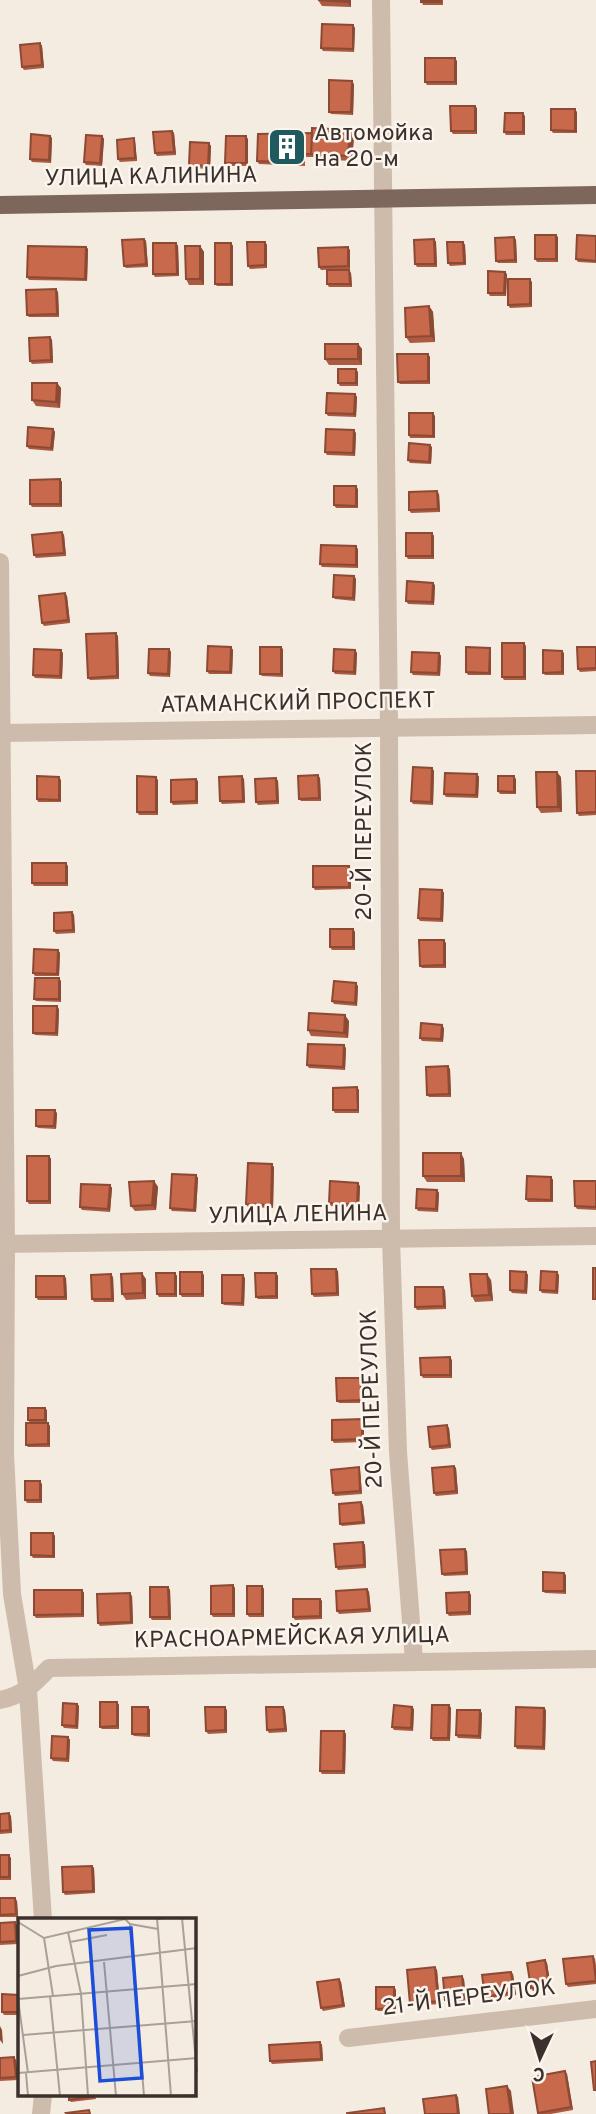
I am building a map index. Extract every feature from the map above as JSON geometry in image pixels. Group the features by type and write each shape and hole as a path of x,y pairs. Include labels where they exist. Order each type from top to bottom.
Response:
{"main road":[{"name":"УЛИЦА КАЛИНИНА","path":"0,205 596,195"}],"street":[{"name":"20-Й ПЕРЕУЛОК","path":"381,0 389,727 391,1239 398,1452 414,1661"},
{"path":"0,562 5,1466 12,1594 28,1690 44,1918"},
{"name":"АТАМАНСКИЙ ПРОСПЕКТ","path":"1,733 596,725"},
{"name":"УЛИЦА ЛЕНИНА","path":"3,1244 596,1236"},
{"name":"КРАСНОАРМЕЙСКАЯ УЛИЦА","path":"0,1700 28,1690 49,1668 596,1659"},
{"name":"21-Й ПЕРЕУЛОК","path":"348,2038 596,2009"},
{"path":"41,2114 43,2096"}],"building":[{"path":"441,0 441,2 421,2"},
{"path":"322,24 353,25 353,49 321,48"},
{"path":"40,43 42,65 22,67 20,45"},
{"path":"425,58 455,58 455,82 425,82"},
{"path":"329,80 352,81 351,112 329,112"},
{"path":"450,106 475,106 475,131 451,131"},
{"path":"551,109 575,109 575,131 551,130"},
{"path":"505,113 523,113 523,132 504,132"},
{"path":"312,128 350,130 348,156 311,154"},
{"path":"172,131 174,152 155,153 153,132"},
{"name":"Автомойка на 20-м","path":"312,133 311,154 303,154 303,163 257,161 258,134"},
{"path":"31,134 50,136 49,160 30,159"},
{"path":"86,135 102,136 100,163 84,162"},
{"path":"226,136 246,136 246,163 225,163"},
{"path":"134,138 135,158 118,159 117,140"},
{"path":"190,142 209,143 208,166 189,165"},
{"path":"535,235 556,235 556,259 535,259"},
{"path":"577,235 596,236 596,261 576,259"},
{"path":"514,237 515,260 496,261 495,238"},
{"path":"144,239 146,264 124,266 122,240"},
{"path":"434,239 435,264 415,264 414,240"},
{"path":"247,242 265,242 265,265 248,266"},
{"path":"447,242 463,242 464,263 448,263"},
{"path":"153,243 176,243 177,274 153,274"},
{"path":"215,243 231,243 231,284 215,284"},
{"path":"28,246 86,247 85,279 27,277"},
{"path":"185,246 200,246 200,279 186,279"},
{"path":"348,247 348,266 319,267 318,248"},
{"path":"327,270 349,270 350,284 327,284"},
{"path":"488,271 505,272 504,293 488,293"},
{"path":"508,279 530,279 530,304 508,305"},
{"path":"56,289 57,314 27,315 26,290"},
{"path":"429,306 431,336 406,337 405,308"},
{"path":"50,337 51,360 30,361 29,338"},
{"path":"325,344 358,344 358,359 325,359"},
{"path":"397,354 428,354 428,381 398,382"},
{"path":"338,369 356,369 356,383 338,383"},
{"path":"32,383 57,383 56,402 32,400"},
{"path":"327,393 355,394 354,414 326,413"},
{"path":"409,413 433,413 433,436 409,435"},
{"path":"28,427 53,429 51,448 27,446"},
{"path":"326,429 354,430 353,453 325,452"},
{"path":"409,443 430,445 429,462 408,460"},
{"path":"60,479 60,504 30,504 30,480"},
{"path":"334,486 356,486 356,506 334,505"},
{"path":"437,491 438,509 409,510 409,492"},
{"path":"62,532 64,553 34,555 32,535"},
{"path":"406,533 432,533 432,556 406,556"},
{"path":"321,545 356,546 356,565 320,564"},
{"path":"334,575 354,576 353,598 333,597"},
{"path":"407,581 433,583 432,602 406,601"},
{"path":"65,593 68,620 42,623 39,596"},
{"path":"116,633 117,676 88,678 86,634"},
{"path":"502,643 524,643 524,677 502,677"},
{"path":"208,646 231,647 230,672 207,671"},
{"path":"260,647 281,647 281,674 260,674"},
{"path":"466,647 490,648 489,673 466,672"},
{"path":"577,647 596,647 596,668 578,669"},
{"path":"34,649 61,650 60,676 33,675"},
{"path":"149,649 169,649 168,674 148,673"},
{"path":"334,649 355,650 354,672 333,671"},
{"path":"543,650 562,651 562,672 543,673"},
{"path":"412,652 439,653 438,673 411,672"},
{"path":"413,767 432,768 431,802 411,801"},
{"path":"576,771 596,771 596,812 577,813"},
{"path":"536,772 557,772 558,807 537,807"},
{"path":"445,773 477,774 476,795 444,794"},
{"path":"318,775 319,798 299,799 298,776"},
{"path":"37,776 59,777 59,800 37,799"},
{"path":"137,776 156,777 156,812 137,812"},
{"path":"242,776 243,801 220,801 219,777"},
{"path":"498,776 514,776 514,792 498,791"},
{"path":"276,778 277,801 256,802 255,779"},
{"path":"196,779 196,801 171,802 171,780"},
{"path":"32,863 66,863 66,883 32,883"},
{"path":"313,866 349,866 349,887 313,887"},
{"path":"420,889 442,890 441,919 418,918"},
{"path":"72,912 73,930 54,931 54,913"},
{"path":"330,929 353,929 353,947 330,947"},
{"path":"419,940 444,940 444,965 420,966"},
{"path":"34,949 58,950 57,974 33,973"},
{"path":"35,978 59,978 59,999 34,999"},
{"path":"334,981 356,983 355,1003 332,1001"},
{"path":"33,1006 57,1006 56,1033 33,1033"},
{"path":"309,1013 345,1015 344,1033 308,1030"},
{"path":"421,1023 442,1025 441,1039 420,1038"},
{"path":"308,1044 344,1045 343,1067 307,1065"},
{"path":"448,1066 449,1094 427,1095 426,1067"},
{"path":"357,1087 358,1110 333,1110 333,1088"},
{"path":"36,1110 55,1110 54,1126 36,1126"},
{"path":"423,1153 461,1153 461,1176 423,1176"},
{"path":"27,1156 49,1156 49,1201 27,1201"},
{"path":"248,1163 272,1164 271,1205 246,1204"},
{"path":"172,1174 196,1175 194,1210 170,1208"},
{"path":"527,1176 551,1177 551,1200 526,1199"},
{"path":"154,1181 152,1205 131,1206 129,1182"},
{"path":"330,1181 358,1183 357,1205 329,1203"},
{"path":"574,1181 596,1181 596,1207 575,1206"},
{"path":"81,1184 110,1185 108,1209 80,1207"},
{"path":"417,1189 437,1190 436,1209 416,1208"},
{"path":"593,1268 596,1268 596,1299 593,1299"},
{"path":"311,1269 336,1269 337,1293 312,1294"},
{"path":"510,1271 526,1272 525,1291 510,1290"},
{"path":"541,1271 557,1272 556,1291 540,1290"},
{"path":"180,1272 202,1272 202,1294 180,1294"},
{"path":"142,1273 143,1293 122,1294 121,1274"},
{"path":"156,1273 175,1273 175,1294 157,1294"},
{"path":"255,1273 276,1273 276,1296 256,1297"},
{"path":"111,1274 112,1299 92,1299 91,1275"},
{"path":"470,1274 487,1274 489,1295 472,1296"},
{"path":"222,1275 243,1275 242,1303 222,1303"},
{"path":"36,1276 64,1276 65,1297 36,1297"},
{"path":"415,1287 443,1287 444,1306 415,1307"},
{"path":"450,1357 450,1375 421,1375 420,1358"},
{"path":"336,1378 361,1378 361,1400 337,1401"},
{"path":"28,1408 45,1408 45,1420 28,1420"},
{"path":"362,1419 362,1439 332,1440 332,1420"},
{"path":"26,1423 48,1423 48,1444 26,1445"},
{"path":"447,1425 449,1445 430,1447 428,1427"},
{"path":"454,1466 456,1491 434,1493 432,1468"},
{"path":"359,1467 360,1491 333,1493 331,1470"},
{"path":"25,1481 40,1481 40,1500 25,1500"},
{"path":"361,1502 363,1522 340,1524 339,1504"},
{"path":"31,1533 53,1533 53,1556 31,1555"},
{"path":"363,1542 364,1565 336,1567 334,1544"},
{"path":"465,1549 466,1572 442,1574 440,1550"},
{"path":"543,1572 564,1573 564,1591 543,1591"},
{"path":"233,1585 233,1614 211,1614 211,1586"},
{"path":"247,1586 262,1586 262,1614 247,1614"},
{"path":"150,1587 168,1587 169,1617 150,1617"},
{"path":"367,1589 369,1609 337,1611 336,1591"},
{"path":"34,1590 82,1590 82,1614 34,1615"},
{"path":"469,1592 469,1612 447,1613 446,1593"},
{"path":"130,1593 131,1622 98,1623 97,1594"},
{"path":"293,1599 320,1599 320,1616 293,1617"},
{"path":"100,1702 117,1702 117,1726 100,1727"},
{"path":"63,1703 77,1704 76,1726 62,1725"},
{"path":"394,1705 412,1707 411,1728 392,1727"},
{"path":"432,1705 449,1705 448,1738 431,1738"},
{"path":"132,1707 148,1707 148,1734 132,1734"},
{"path":"205,1707 225,1707 225,1730 206,1731"},
{"path":"266,1707 283,1707 285,1729 267,1730"},
{"path":"516,1707 544,1708 543,1747 515,1746"},
{"path":"457,1710 480,1710 479,1736 456,1735"},
{"path":"321,1731 344,1731 343,1771 320,1771"},
{"path":"52,1736 68,1737 67,1759 51,1758"},
{"path":"9,1813 10,1830 0,1831 0,1814"},
{"path":"0,1855 9,1855 9,1877 0,1877"},
{"path":"92,1866 93,1891 63,1892 62,1867"},
{"path":"0,1898 15,1898 16,1914 0,1915"},
{"path":"15,1922 16,1941 0,1942 0,1923"},
{"path":"593,1956 596,1981 566,1984 563,1959"},
{"path":"545,1960 549,1985 531,1988 527,1963"},
{"path":"435,1967 438,2001 410,2004 407,1970"},
{"path":"511,1972 514,1992 485,1997 482,1975"},
{"path":"462,1976 464,1998 445,2000 443,1978"},
{"path":"339,1979 343,2005 321,2008 317,1982"},
{"path":"376,1987 394,1987 394,2008 376,2009"},
{"path":"2,1994 18,1995 18,2012 2,2012"},
{"path":"320,2042 321,2059 270,2061 269,2045"},
{"path":"14,2057 16,2077 0,2078 0,2058"},
{"path":"596,2061 596,2090 594,2090 591,2062"},
{"path":"565,2071 571,2107 538,2113 532,2077"},
{"path":"507,2086 511,2114 489,2114 486,2089"},
{"path":"456,2095 458,2114 425,2114 423,2099"},
{"path":"69,2096 94,2096 69,2100"},
{"path":"384,2108 385,2114 347,2114 347,2113"},
{"path":"89,2110 90,2114 66,2113"}],"place":[{"name":"Автомойка на 20-м","path":"287,147"}]}
